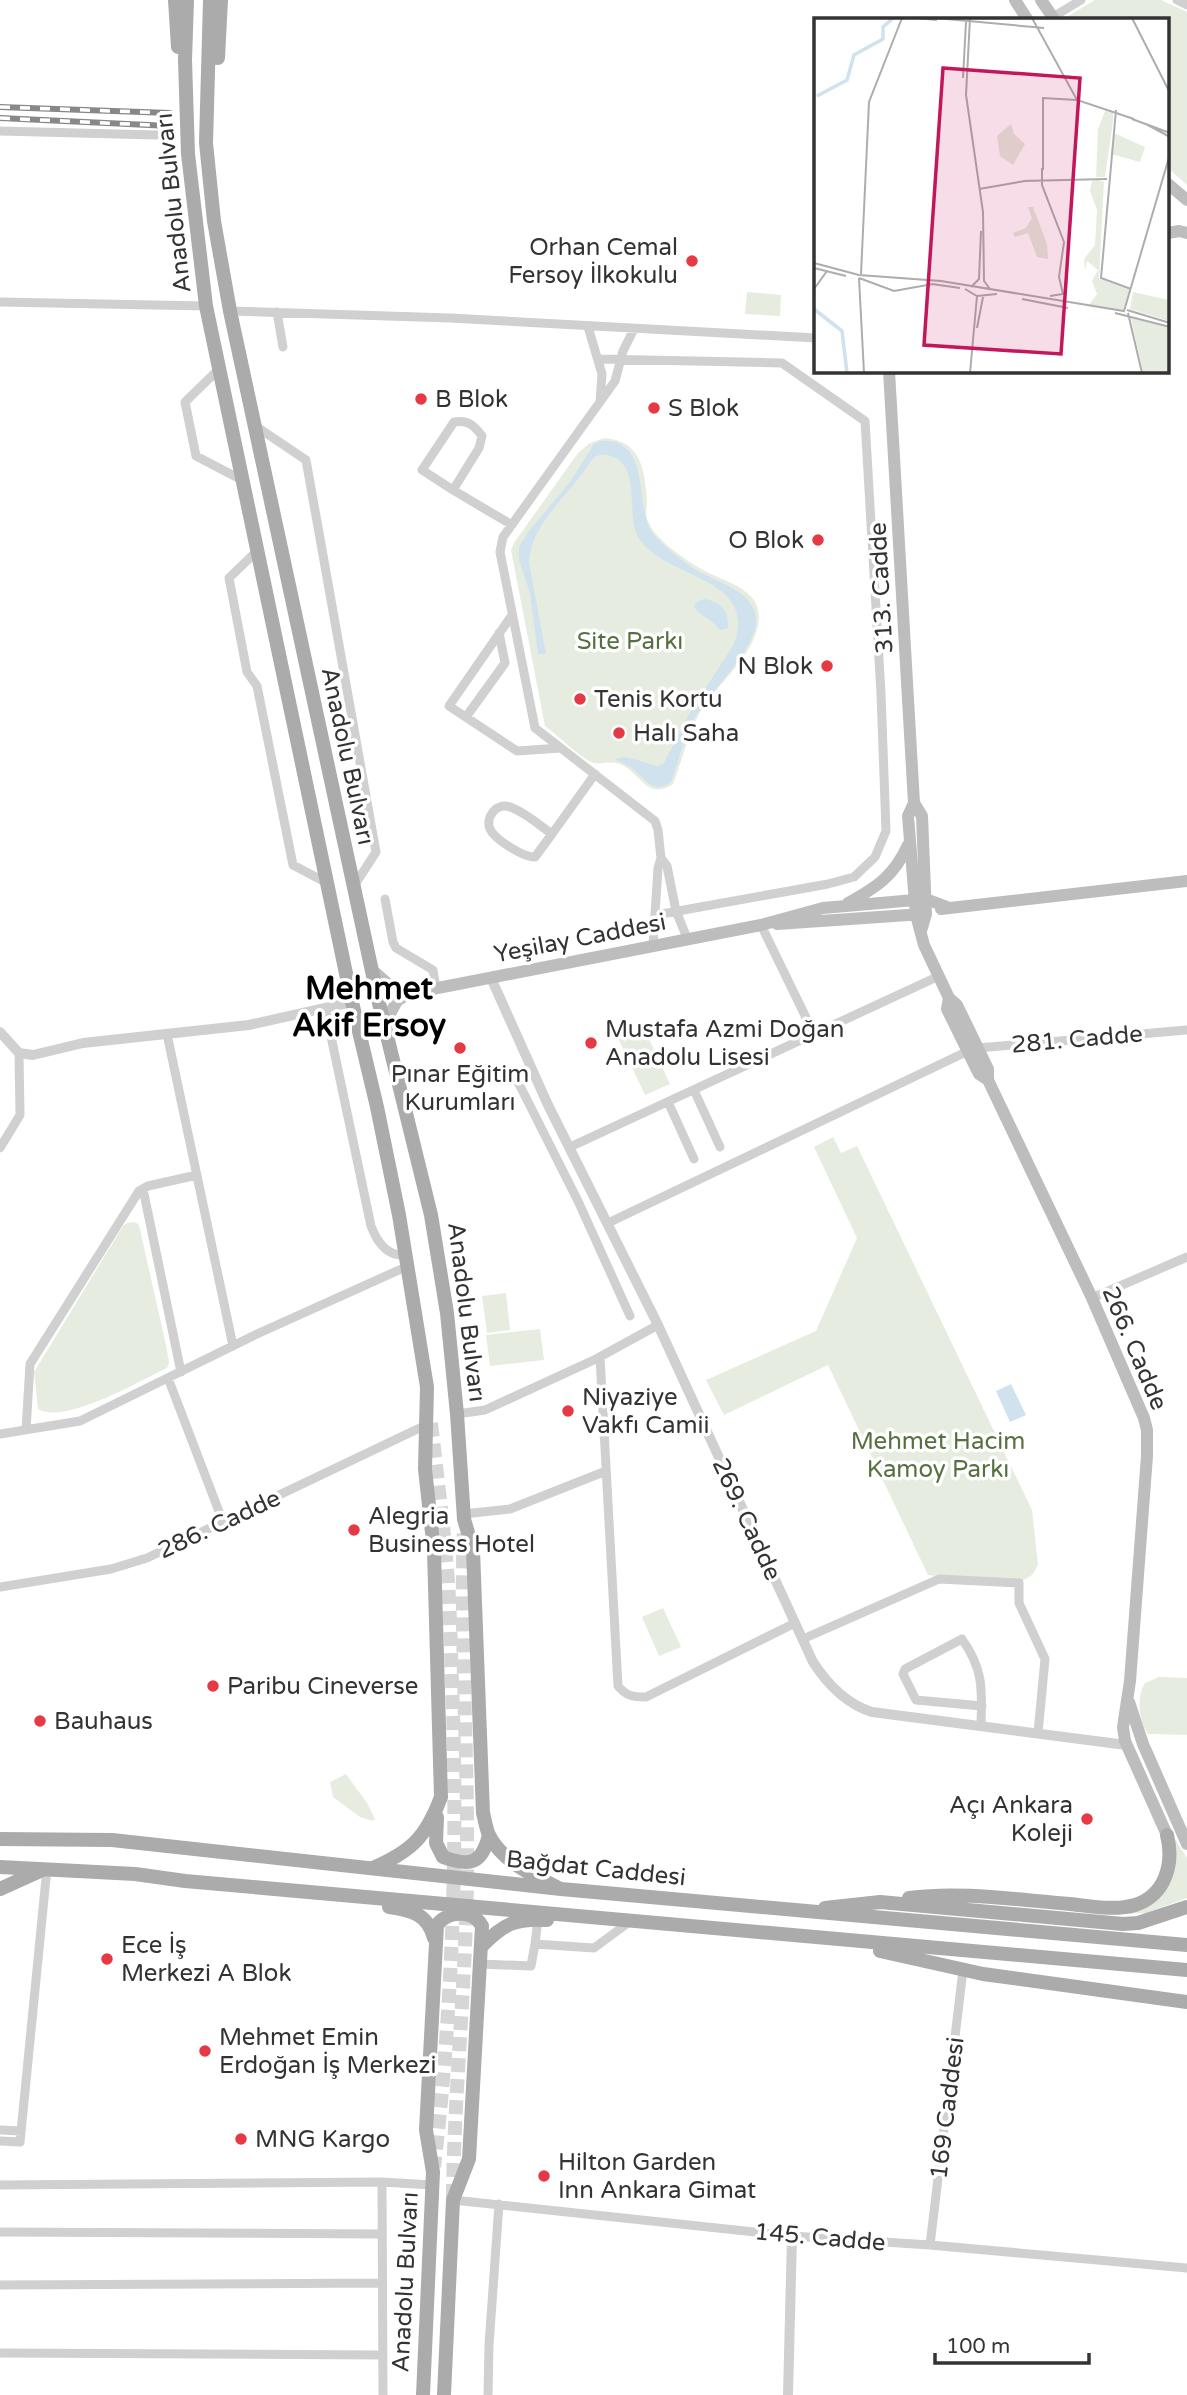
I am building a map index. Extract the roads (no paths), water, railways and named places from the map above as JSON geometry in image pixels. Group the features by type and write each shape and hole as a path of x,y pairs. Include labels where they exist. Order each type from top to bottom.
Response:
{"main road":[{"path":"175,0 186,111"},
{"name":"Anadolu Bulvarı","path":"187,0 186,111 194,210 206,306 352,1002 377,1107 407,1261 427,1387 425,1469 433,1551 442,1773 436,1843 443,1857 460,1863 474,1861 485,1851 489,1835 483,1813 473,1550 464,1517 447,1313 431,1215 371,969 230,311 214,221 206,142 210,0"},
{"path":"207,106 215,95 221,0"},
{"path":"1015,0 1026,18"},
{"path":"1041,0 1054,18"},
{"name":"313. Cadde","path":"889,373 914,803 908,816 921,907"},
{"name":"313. Cadde","path":"914,803 922,816 921,907"},
{"path":"842,906 877,887 890,875 910,841"},
{"name":"Yeşilay Caddesi","path":"761,925 804,912 842,906 947,907 1187,881"},
{"name":"Yeşilay Caddesi","path":"407,994 761,925 921,907"},
{"name":"266. Cadde","path":"921,907 920,932 949,999 947,1009 988,1069 988,1080 1092,1298 1136,1397 1147,1430 1125,1739"},
{"path":"371,969 396,990 407,994"},
{"path":"384,1025 397,1001 407,994"},
{"name":"266. Cadde","path":"1128,1696 1139,1734 1187,1844"},
{"path":"1125,1739 1138,1744 1139,1734"},
{"path":"811,1912 830,1907 936,1895 1112,1907 1137,1905 1148,1899 1164,1882 1170,1860 1170,1847 1125,1739"},
{"path":"373,1868 410,1849 423,1836 438,1805"},
{"path":"0,1829 56,1838"},
{"path":"489,1835 500,1850 515,1863 561,1889"},
{"name":"Bağdat Caddesi","path":"0,1839 113,1840 561,1889 1187,1945"},
{"name":"Bağdat Caddesi","path":"0,1867 47,1868 604,1916 820,1939 1187,1970"},
{"path":"0,1876 47,1868"},
{"path":"0,1889 47,1868"},
{"path":"327,1893 365,1905 407,1909 423,1916 432,1929 436,1946"},
{"path":"880,1902 1123,1924 1152,1920 1187,1907"},
{"name":"Anadolu Bulvarı","path":"423,2395 433,2178 426,2130 437,1925 442,1918 450,1914 472,1916 482,1926 470,2159 453,2200 444,2395"},
{"path":"481,1947 502,1927 517,1920 567,1921 604,1916"},
{"path":"820,1939 963,1970 1187,2002"}],"street":[{"path":"1054,18 1081,0"},
{"path":"1177,0 1187,5"},
{"path":"0,131 156,135"},
{"path":"0,302 206,306"},
{"path":"230,311 450,318 814,338"},
{"path":"277,312 283,347"},
{"path":"588,327 602,374 600,404"},
{"path":"634,329 615,381 503,537 500,552 535,728 654,821 659,830 662,858 667,866 676,911 687,938"},
{"path":"598,359 782,363 864,421 881,693 886,831 875,857 854,877 656,915"},
{"path":"219,369 185,402 196,456 242,480"},
{"path":"453,489 479,449 482,436 475,427 464,421 454,422 422,470 453,489 512,524"},
{"path":"254,425 306,460 376,852 353,887"},
{"path":"257,551 229,578 247,672 257,687 293,865 327,883"},
{"path":"512,615 449,706 517,751 560,748"},
{"path":"466,717 505,663 499,633"},
{"path":"552,834 511,807 502,805 496,808 489,818 493,834 527,858 535,857 552,834 595,775"},
{"path":"653,945 657,868 662,858"},
{"path":"385,899 396,948 433,970 436,989"},
{"path":"761,925 814,1034"},
{"path":"569,1147 939,976"},
{"name":"269. Cadde","path":"491,978 569,1147 658,1325 822,1676 845,1699 863,1709 883,1714 1107,1742 1125,1739"},
{"path":"0,1032 19,1053 33,1055 83,1043 249,1025 352,1002"},
{"path":"326,1008 371,1226 376,1238 387,1251 407,1261"},
{"name":"281. Cadde","path":"973,1050 1187,1030"},
{"path":"167,1034 233,1346"},
{"path":"608,1223 973,1050"},
{"path":"0,1148 20,1115 19,1053"},
{"path":"515,1076 578,1201 630,1316"},
{"path":"694,1090 720,1147"},
{"path":"668,1102 694,1159"},
{"path":"26,1430 30,1364 139,1191 197,1175"},
{"path":"143,1189 181,1372"},
{"path":"578,1201 593,1194"},
{"path":"1092,1298 1187,1257"},
{"path":"0,1434 80,1421 407,1261"},
{"path":"457,1414 485,1410 600,1357 658,1325"},
{"path":"600,1357 618,1686 623,1693 633,1697 646,1697 795,1623"},
{"path":"167,1378 223,1522"},
{"name":"286. Cadde","path":"0,1587 111,1569 147,1558 426,1425"},
{"path":"464,1517 510,1509 606,1471"},
{"path":"803,1639 939,1579 1019,1583 1019,1602 1045,1659 1038,1732"},
{"path":"981,1726 982,1706 982,1677 962,1639 905,1669 903,1674 916,1700 982,1706"},
{"path":"0,2141 20,2142 47,1868"},
{"path":"480,1964 531,1966 538,1919"},
{"path":"535,1944 594,1948 633,1919"},
{"name":"169 Caddesi","path":"930,2245 963,1970"},
{"path":"0,2130 21,2131"},
{"path":"0,2185 382,2182 433,2178"},
{"path":"382,2182 383,2395"},
{"name":"145. Cadde","path":"453,2200 792,2236 930,2245 1187,2268"},
{"path":"488,2395 499,2204"},
{"path":"0,2232 382,2234"},
{"path":"788,2395 792,2236"},
{"path":"0,2285 382,2283"},
{"path":"0,2353 383,2355"}],"water":[{"path":"600,441 617,443 629,451 636,463 644,510 648,525 655,536 696,570 735,589 750,603 755,612 756,623 748,646 695,717 671,782 665,786 649,784 630,767 615,759 631,758 658,766 664,763 689,714 734,644 738,622 734,605 722,592 670,564 640,540 635,530 632,493 626,469 608,455 600,455 590,462 553,509 531,548 529,563 546,654 538,654 530,593 519,560 519,547 570,482 594,444"},
{"path":"704,599 723,608 728,628 720,630 696,610 694,607 697,602"},
{"path":"1011,1384 1026,1415 1010,1422 996,1391"}],"tunnel":[{"path":"431,1423 448,1581 454,1742 450,1985 434,2167"},
{"path":"453,2198 466,1907 464,1526"}],"railway":[{"path":"0,107 170,113"},
{"path":"0,118 170,126"}],"place":[{"name":"Orhan Cemal Fersoy İlkokulu","path":"692,261"},
{"name":"B Blok","path":"421,399"},
{"name":"S Blok","path":"654,408"},
{"name":"O Blok","path":"818,540"},
{"name":"N Blok","path":"827,666"},
{"name":"Tenis Kortu","path":"580,699"},
{"name":"Halı Saha","path":"619,733"},
{"name":"Mustafa Azmi Doğan Anadolu Lisesi","path":"591,1043"},
{"name":"Pınar Eğitim Kurumları","path":"460,1048"},
{"name":"Niyaziye Vakfı Camii","path":"568,1411"},
{"name":"Alegria Business Hotel","path":"354,1530"},
{"name":"Paribu Cineverse","path":"213,1686"},
{"name":"Bauhaus","path":"40,1721"},
{"name":"Açı Ankara Koleji","path":"1087,1819"},
{"name":"Ece İş Merkezi A Blok","path":"107,1959"},
{"name":"Mehmet Emin Erdoğan İş Merkezi","path":"205,2051"},
{"name":"MNG Kargo","path":"241,2139"},
{"name":"Hilton Garden Inn Ankara Gimat","path":"544,2176"}],"district":[{"name":"Mehmet Akif Ersoy","path":"369,1006"}],"park label":[{"name":"Site Parkı","path":"630,641"},
{"name":"Mehmet Hacim Kamoy Parkı","path":"938,1455"}]}
